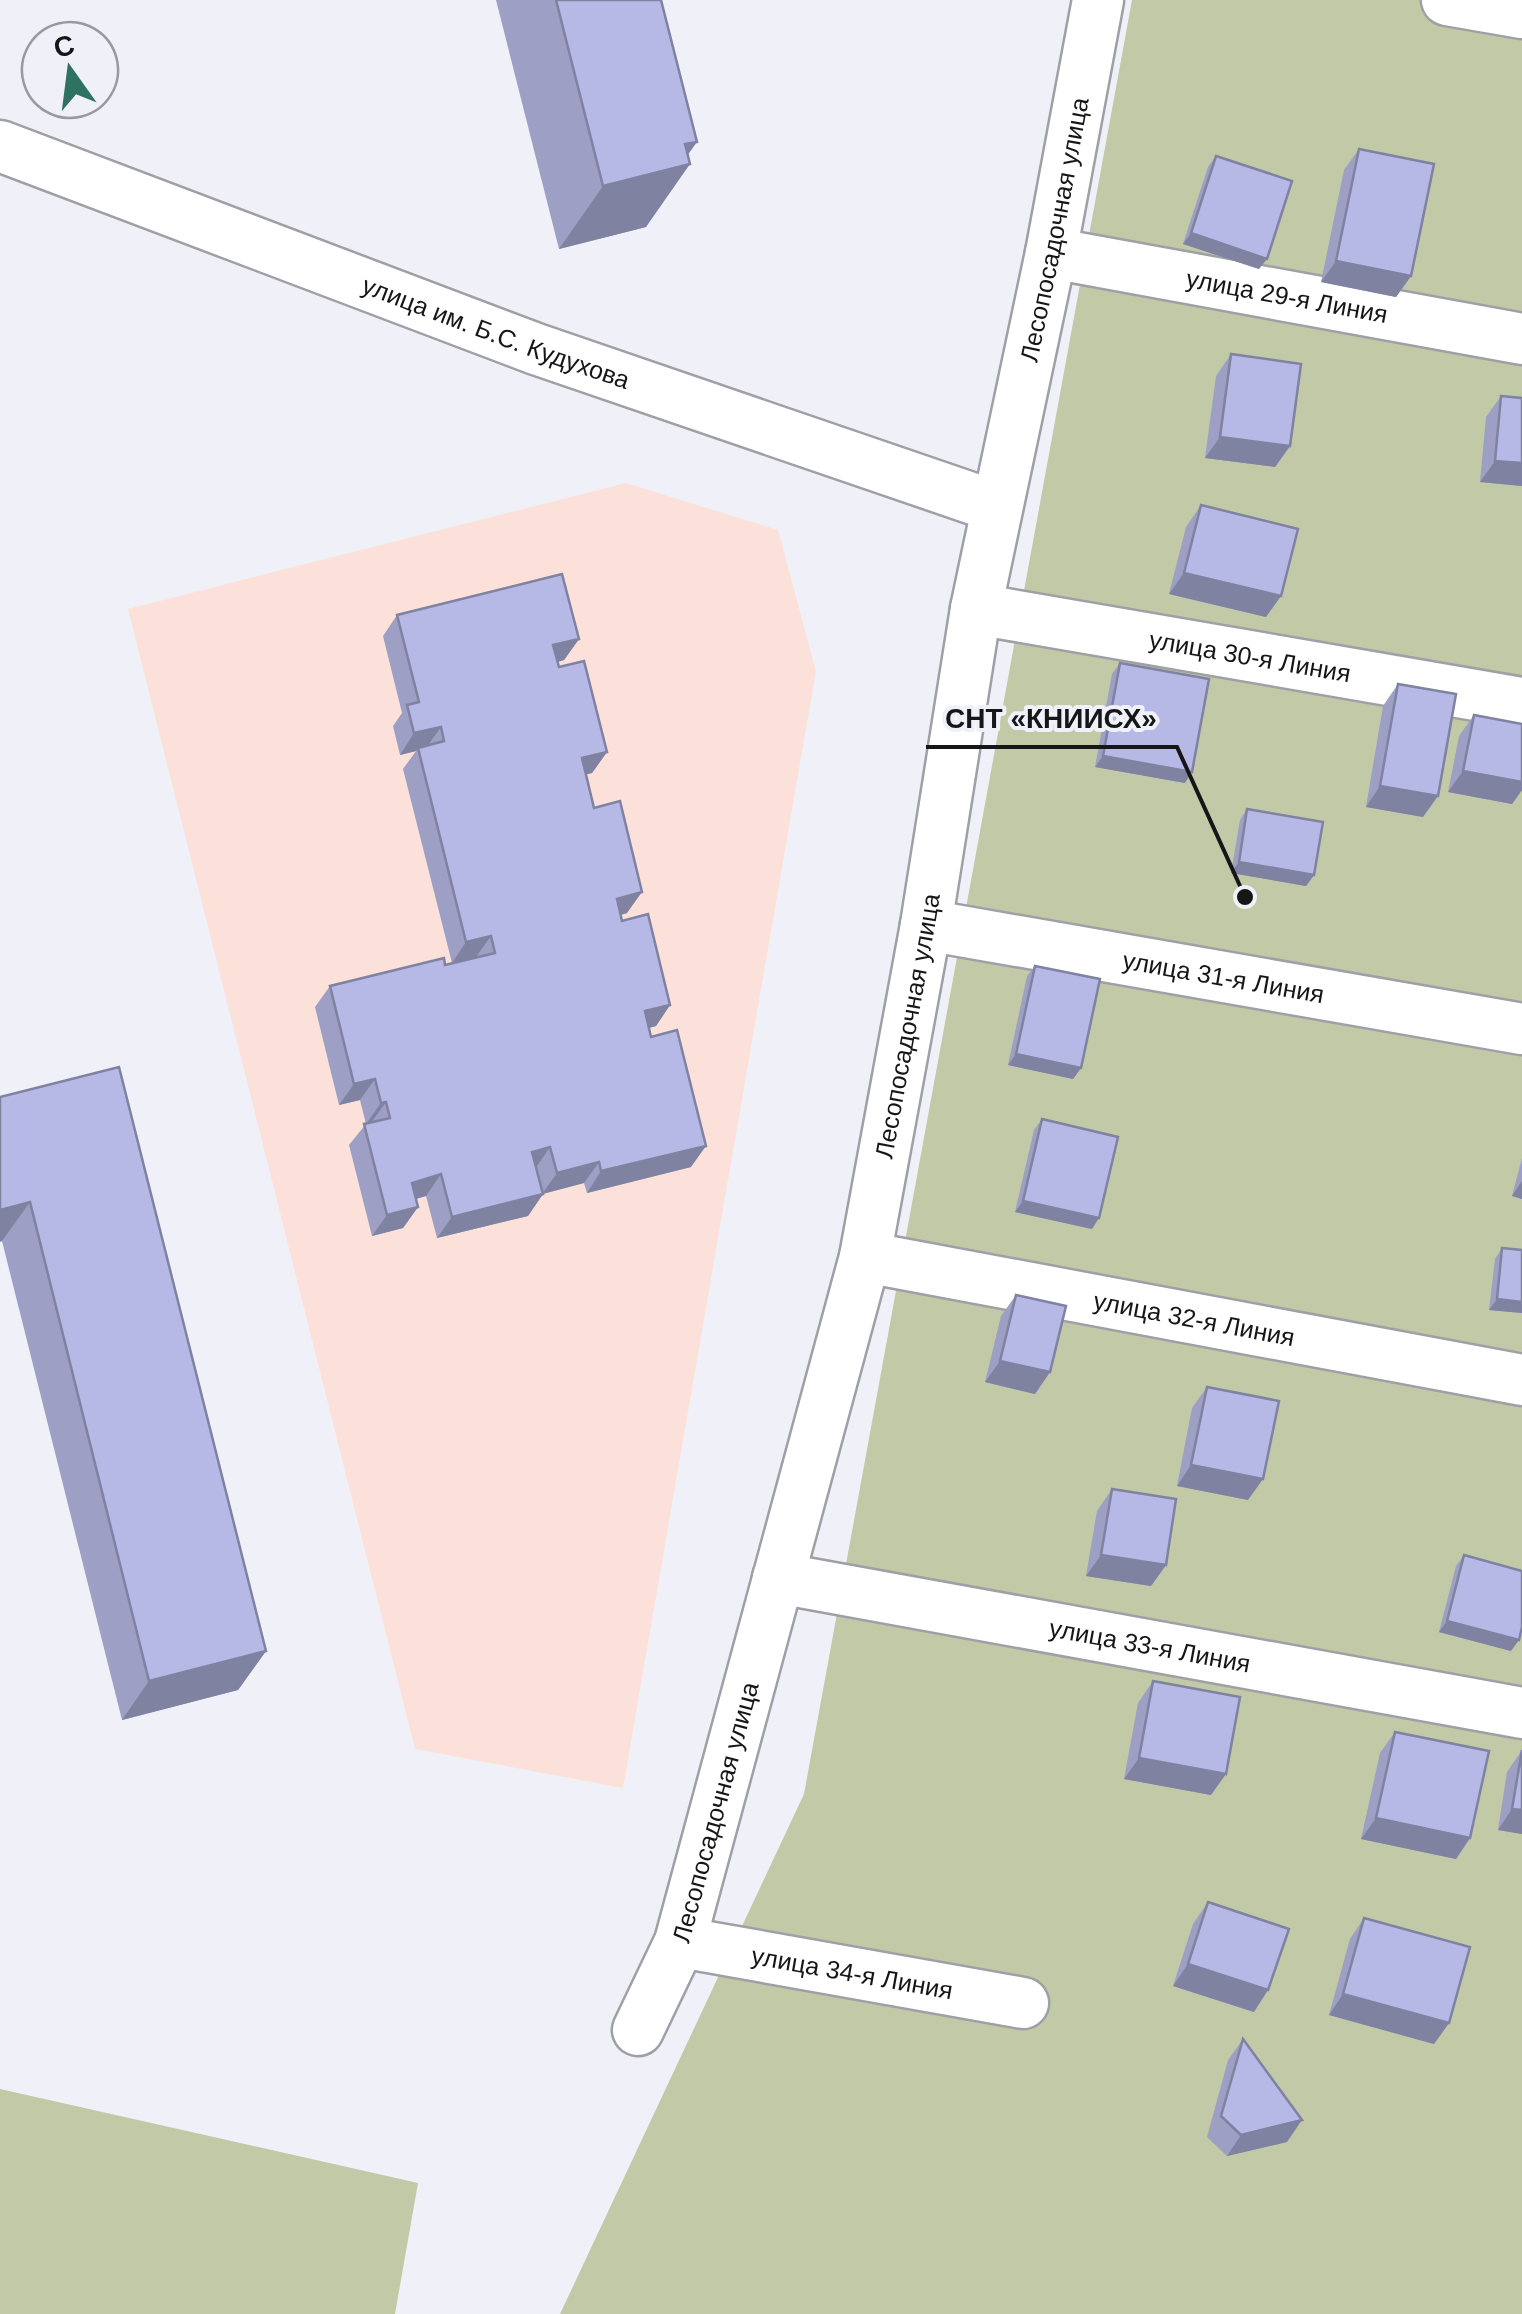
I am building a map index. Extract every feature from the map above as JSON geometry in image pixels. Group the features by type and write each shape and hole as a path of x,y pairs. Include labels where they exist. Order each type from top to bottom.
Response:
{"street":[{"name":"Лесопосадочная улица","path":"638,2030 680,1942 864,1257 926,925 976,609 1051,253 1098,0"},
{"path":"1447,0 1522,13"},
{"name":"улица им. Б.С. Кудухова","path":"0,146 536,349 997,508"},
{"name":"улица 29-я Линия","path":"1051,253 1522,339"},
{"name":"улица 30-я Линия","path":"976,609 1522,703"},
{"name":"улица 31-я Линия","path":"926,925 1522,1028"},
{"name":"улица 32-я Линия","path":"864,1257 1522,1380"},
{"name":"улица 33-я Линия","path":"778,1578 1522,1713"},
{"name":"улица 34-я Линия","path":"680,1942 1023,2003"}],"shaded area":[{"path":"626,483 778,530 816,671 623,1788 415,1749 128,609"}],"green space":[{"path":"1132,0 1522,0 1522,2314 560,2314 804,1794"},
{"path":"0,2089 418,2183 395,2314 0,2314"}],"building":[{"path":"556,0 661,0 697,142 685,144 690,164 603,186"},
{"path":"1359,149 1434,164 1411,276 1336,261"},
{"path":"1216,156 1292,181 1267,259 1191,233"},
{"path":"1231,354 1301,364 1290,446 1220,437"},
{"path":"1501,396 1522,398 1522,463 1495,461"},
{"path":"1201,505 1298,529 1281,596 1184,573"},
{"path":"562,574 579,639 553,645 559,667 584,661 607,752 582,758 594,808 620,801 642,892 617,899 622,921 648,914 670,1005 645,1011 651,1037 677,1030 706,1146 601,1171 599,1162 557,1173 550,1147 532,1152 543,1194 452,1217 441,1174 412,1183 418,1207 387,1215 364,1124 390,1118 386,1102 381,1103 375,1079 354,1084 330,986 444,958 445,965 495,953 491,936 466,942 418,748 444,741 441,727 414,733 407,705 419,702 397,615"},
{"path":"1120,663 1209,679 1192,772 1103,756"},
{"path":"1398,684 1456,694 1438,796 1380,786"},
{"path":"1474,715 1522,724 1522,782 1463,771"},
{"path":"1247,809 1323,822 1314,875 1239,862"},
{"path":"1035,966 1100,979 1081,1068 1016,1054"},
{"path":"119,1067 266,1651 149,1681 30,1202 0,1210 0,1097"},
{"path":"1042,1119 1118,1137 1099,1218 1023,1201"},
{"path":"1502,1248 1522,1250 1522,1302 1497,1299"},
{"path":"1016,1295 1066,1306 1050,1372 1000,1361"},
{"path":"1207,1387 1279,1401 1263,1479 1191,1465"},
{"path":"1112,1489 1176,1499 1166,1565 1101,1555"},
{"path":"1464,1555 1522,1571 1519,1640 1447,1621"},
{"path":"1153,1681 1240,1697 1226,1774 1139,1758"},
{"path":"1395,1732 1489,1751 1470,1838 1376,1818"},
{"path":"1522,1750 1522,1810 1512,1809"},
{"path":"1208,1902 1289,1929 1268,1990 1188,1964"},
{"path":"1364,1918 1470,1947 1449,2023 1343,1994"},
{"path":"1243,2039 1302,2120 1241,2135 1221,2116"}],"place":[{"name":"СНТ «КНИИСХ»","path":"1245,897"}]}
